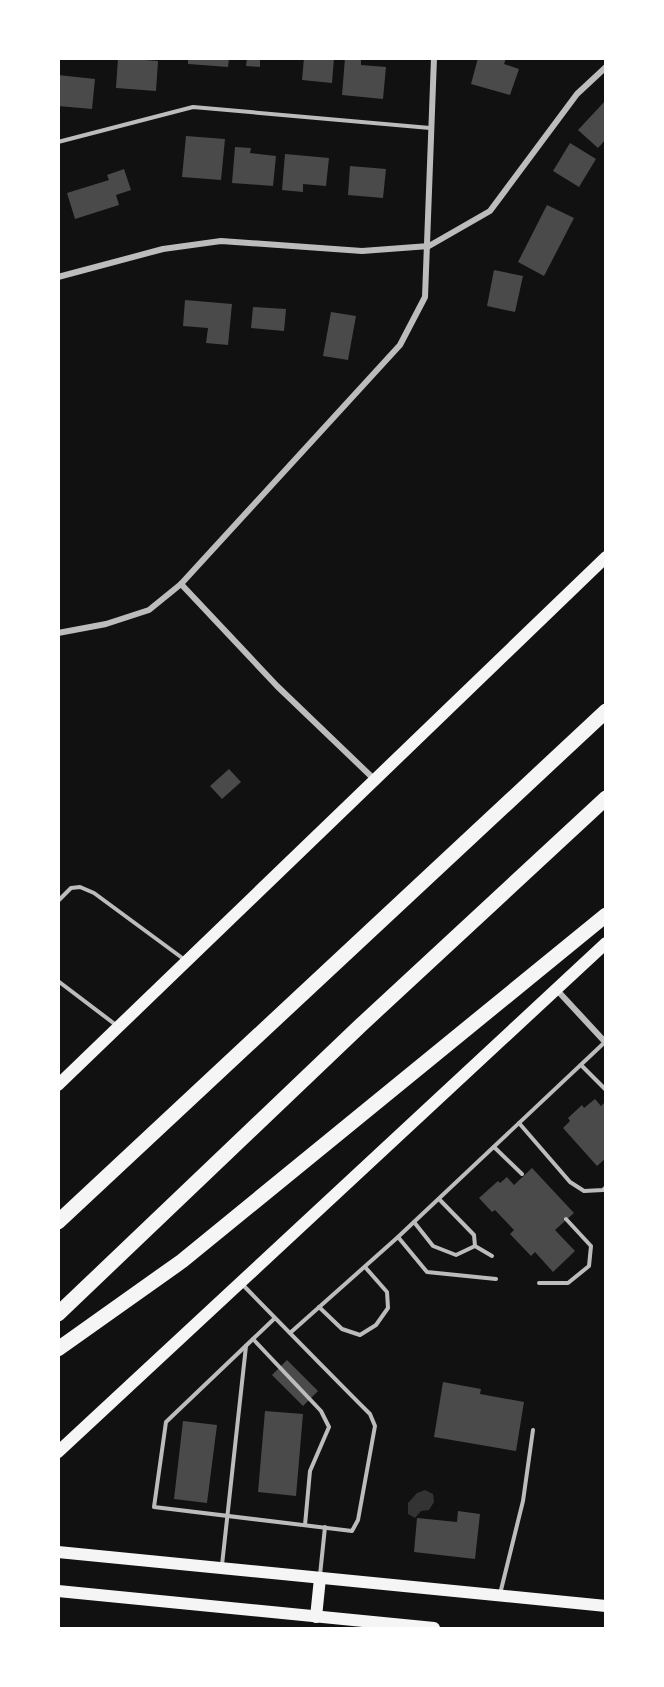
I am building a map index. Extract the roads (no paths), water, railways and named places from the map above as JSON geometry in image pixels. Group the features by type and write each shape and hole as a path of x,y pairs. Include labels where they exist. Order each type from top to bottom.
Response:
{"highway":[{"path":"58,1222 606,711"},
{"path":"58,1314 361,1024 606,798"},
{"path":"58,1349 182,1261 606,915"}],"main road":[{"path":"58,1085 606,557"},
{"path":"58,1452 606,943"},
{"path":"59,1552 606,1606"},
{"path":"316,1617 320,1578"},
{"path":"58,1591 434,1629"}],"street":[{"path":"58,633 106,624 149,610 181,584 400,345 425,297 429,246 430,128 434,58"},
{"path":"58,277 163,249 221,241 362,251 429,246 490,211 577,94 606,67"},
{"path":"181,584 277,686 376,781"},
{"path":"556,989 605,1043"}],"lane":[{"path":"58,142 193,107 430,128"},
{"path":"58,901 71,888 90,890 187,962"},
{"path":"58,981 118,1028"},
{"path":"290,1333 398,1237 605,1043"},
{"path":"581,1065 606,1090"},
{"path":"519,1124 570,1182 584,1191 603,1190 606,1187"},
{"path":"494,1147 522,1174"},
{"path":"439,1199 474,1235 475,1246"},
{"path":"539,1283 568,1283 589,1266 591,1246 566,1219"},
{"path":"414,1222 433,1246 456,1255 475,1246"},
{"path":"398,1237 427,1272 496,1278"},
{"path":"475,1246 492,1256"},
{"path":"319,1307 342,1329 360,1335 376,1325 388,1308 387,1292 365,1267"},
{"path":"241,1283 370,1414 375,1426 358,1520 352,1531 154,1507 166,1422 275,1318"},
{"path":"253,1339 321,1411 329,1427 310,1471 305,1525"},
{"path":"222,1568 246,1346"},
{"path":"500,1596 523,1501 533,1430"},
{"path":"320,1578 325,1527"}]}
